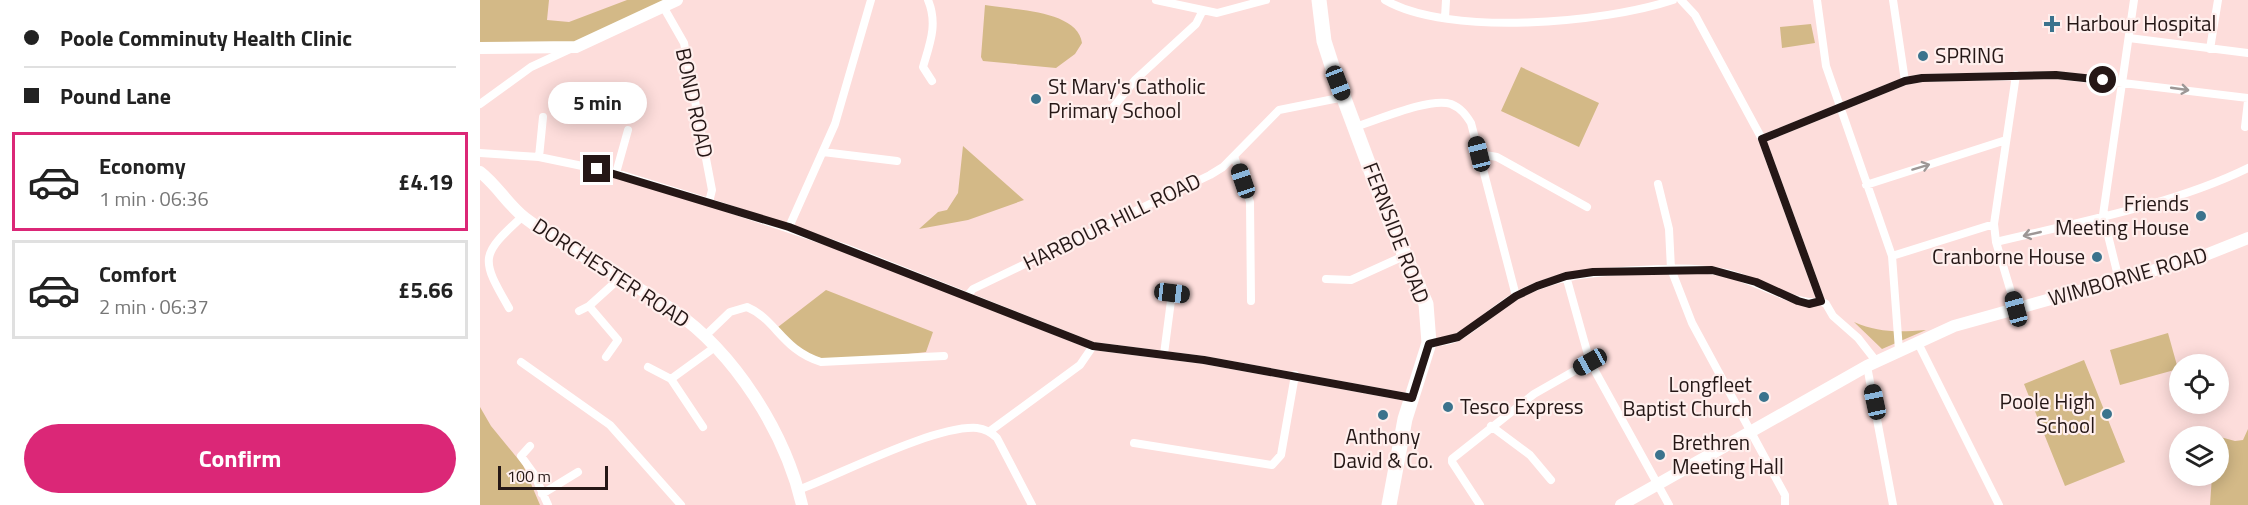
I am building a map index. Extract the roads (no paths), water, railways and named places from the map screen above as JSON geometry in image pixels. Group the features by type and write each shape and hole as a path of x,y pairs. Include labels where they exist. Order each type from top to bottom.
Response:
{"highway":[{"name":"FERNSIDE ROAD","path":"1319,0 1324,41 1355,128 1426,304 1429,344 1400,442 1389,505"}],"main road":[{"path":"480,48 576,47 677,0"},
{"name":"DORCHESTER ROAD","path":"480,172 523,216 671,309 705,336 763,413 798,490 802,505"},
{"name":"WIMBORNE ROAD","path":"1621,505 1871,363 1917,341 1954,326 2203,256 2248,238"}],"street":[{"path":"789,227 845,92 871,0"},
{"path":"928,0 934,31 923,67 932,81"},
{"path":"1156,0 1202,12 1232,11 1266,0"},
{"path":"1386,0 1406,11 1444,18 1496,21 1574,20 1642,10 1673,0"},
{"path":"1444,18 1446,0"},
{"path":"1817,0 1826,66 1892,256 1899,350"},
{"path":"1893,0 1905,81"},
{"path":"2119,280 2103,215 2134,0"},
{"path":"2210,49 2218,0"},
{"path":"1688,2 1762,139 1821,301 1826,304 1833,316 1858,338 1871,363 1893,505"},
{"name":"BOND ROAD","path":"664,8 684,43 712,190 709,202"},
{"path":"1107,115 1135,80 1196,24 1202,12"},
{"path":"2215,17 2226,17"},
{"path":"2129,38 2248,53"},
{"path":"480,104 531,67 576,47"},
{"path":"1762,139 1905,81 1922,78 2016,75 2056,75 2248,99 2245,127"},
{"path":"2016,75 1994,224 1996,242 2016,309"},
{"name":"HARBOUR HILL ROAD","path":"968,295 973,290 1210,175 1234,156 1279,110 1344,97"},
{"path":"1355,128 1428,105 1450,104 1466,115 1479,154 1516,296"},
{"path":"539,157 543,117"},
{"path":"616,173 628,130"},
{"path":"1866,185 2006,140"},
{"path":"822,152 897,161"},
{"path":"480,153 539,157 616,173 789,227 968,295 1093,346 1164,354 1295,375 1412,398"},
{"path":"1479,154 1497,157 1587,207"},
{"path":"1234,156 1250,202 1251,301"},
{"path":"1996,242 2200,189 2248,168"},
{"path":"1658,184 1669,229 1671,269 1702,344 1752,430 1785,495 1785,505"},
{"path":"509,308 494,298 481,263 483,252 523,216"},
{"path":"1892,256 1994,224"},
{"path":"1326,279 1352,279 1406,255"},
{"path":"1429,344 1458,337 1516,296 1566,276 1671,269 1712,270 1756,282 1798,301 1809,304 1821,301"},
{"path":"1566,276 1590,362 1669,505"},
{"path":"579,311 589,306 620,278"},
{"path":"1160,291 1185,294"},
{"path":"1164,354 1172,293"},
{"path":"589,306 618,340 606,357"},
{"path":"705,336 730,312 747,307 758,313 790,347 805,357 821,362 944,356"},
{"path":"1917,341 1999,505"},
{"path":"990,431 1080,365 1093,346"},
{"path":"671,379 715,347"},
{"path":"521,362 610,424 681,505"},
{"path":"1480,505 1452,459 1534,394 1590,362"},
{"path":"648,367 671,379 703,427"},
{"path":"1134,443 1272,465 1281,454 1295,375"},
{"path":"1491,426 1530,455 1551,480"},
{"path":"798,490 919,441 976,428 990,431 997,438 1032,505"},
{"path":"530,446 521,456 534,474 548,505"},
{"path":"542,494 578,472"}],"place":[{"name":"Harbour Hospital","path":"2052,24"},
{"name":"SPRING","path":"1923,56"},
{"name":"St Mary's Catholic Primary School","path":"1036,99"},
{"name":"Friends Meeting House","path":"2201,216"},
{"name":"Cranborne House","path":"2097,257"},
{"name":"Longfleet Baptist Church","path":"1764,397"},
{"name":"Tesco Express","path":"1448,407"},
{"name":"Poole High School","path":"2107,414"},
{"name":"Anthony David & Co.","path":"1383,415"},
{"name":"Brethren Meeting Hall","path":"1660,455"}]}
